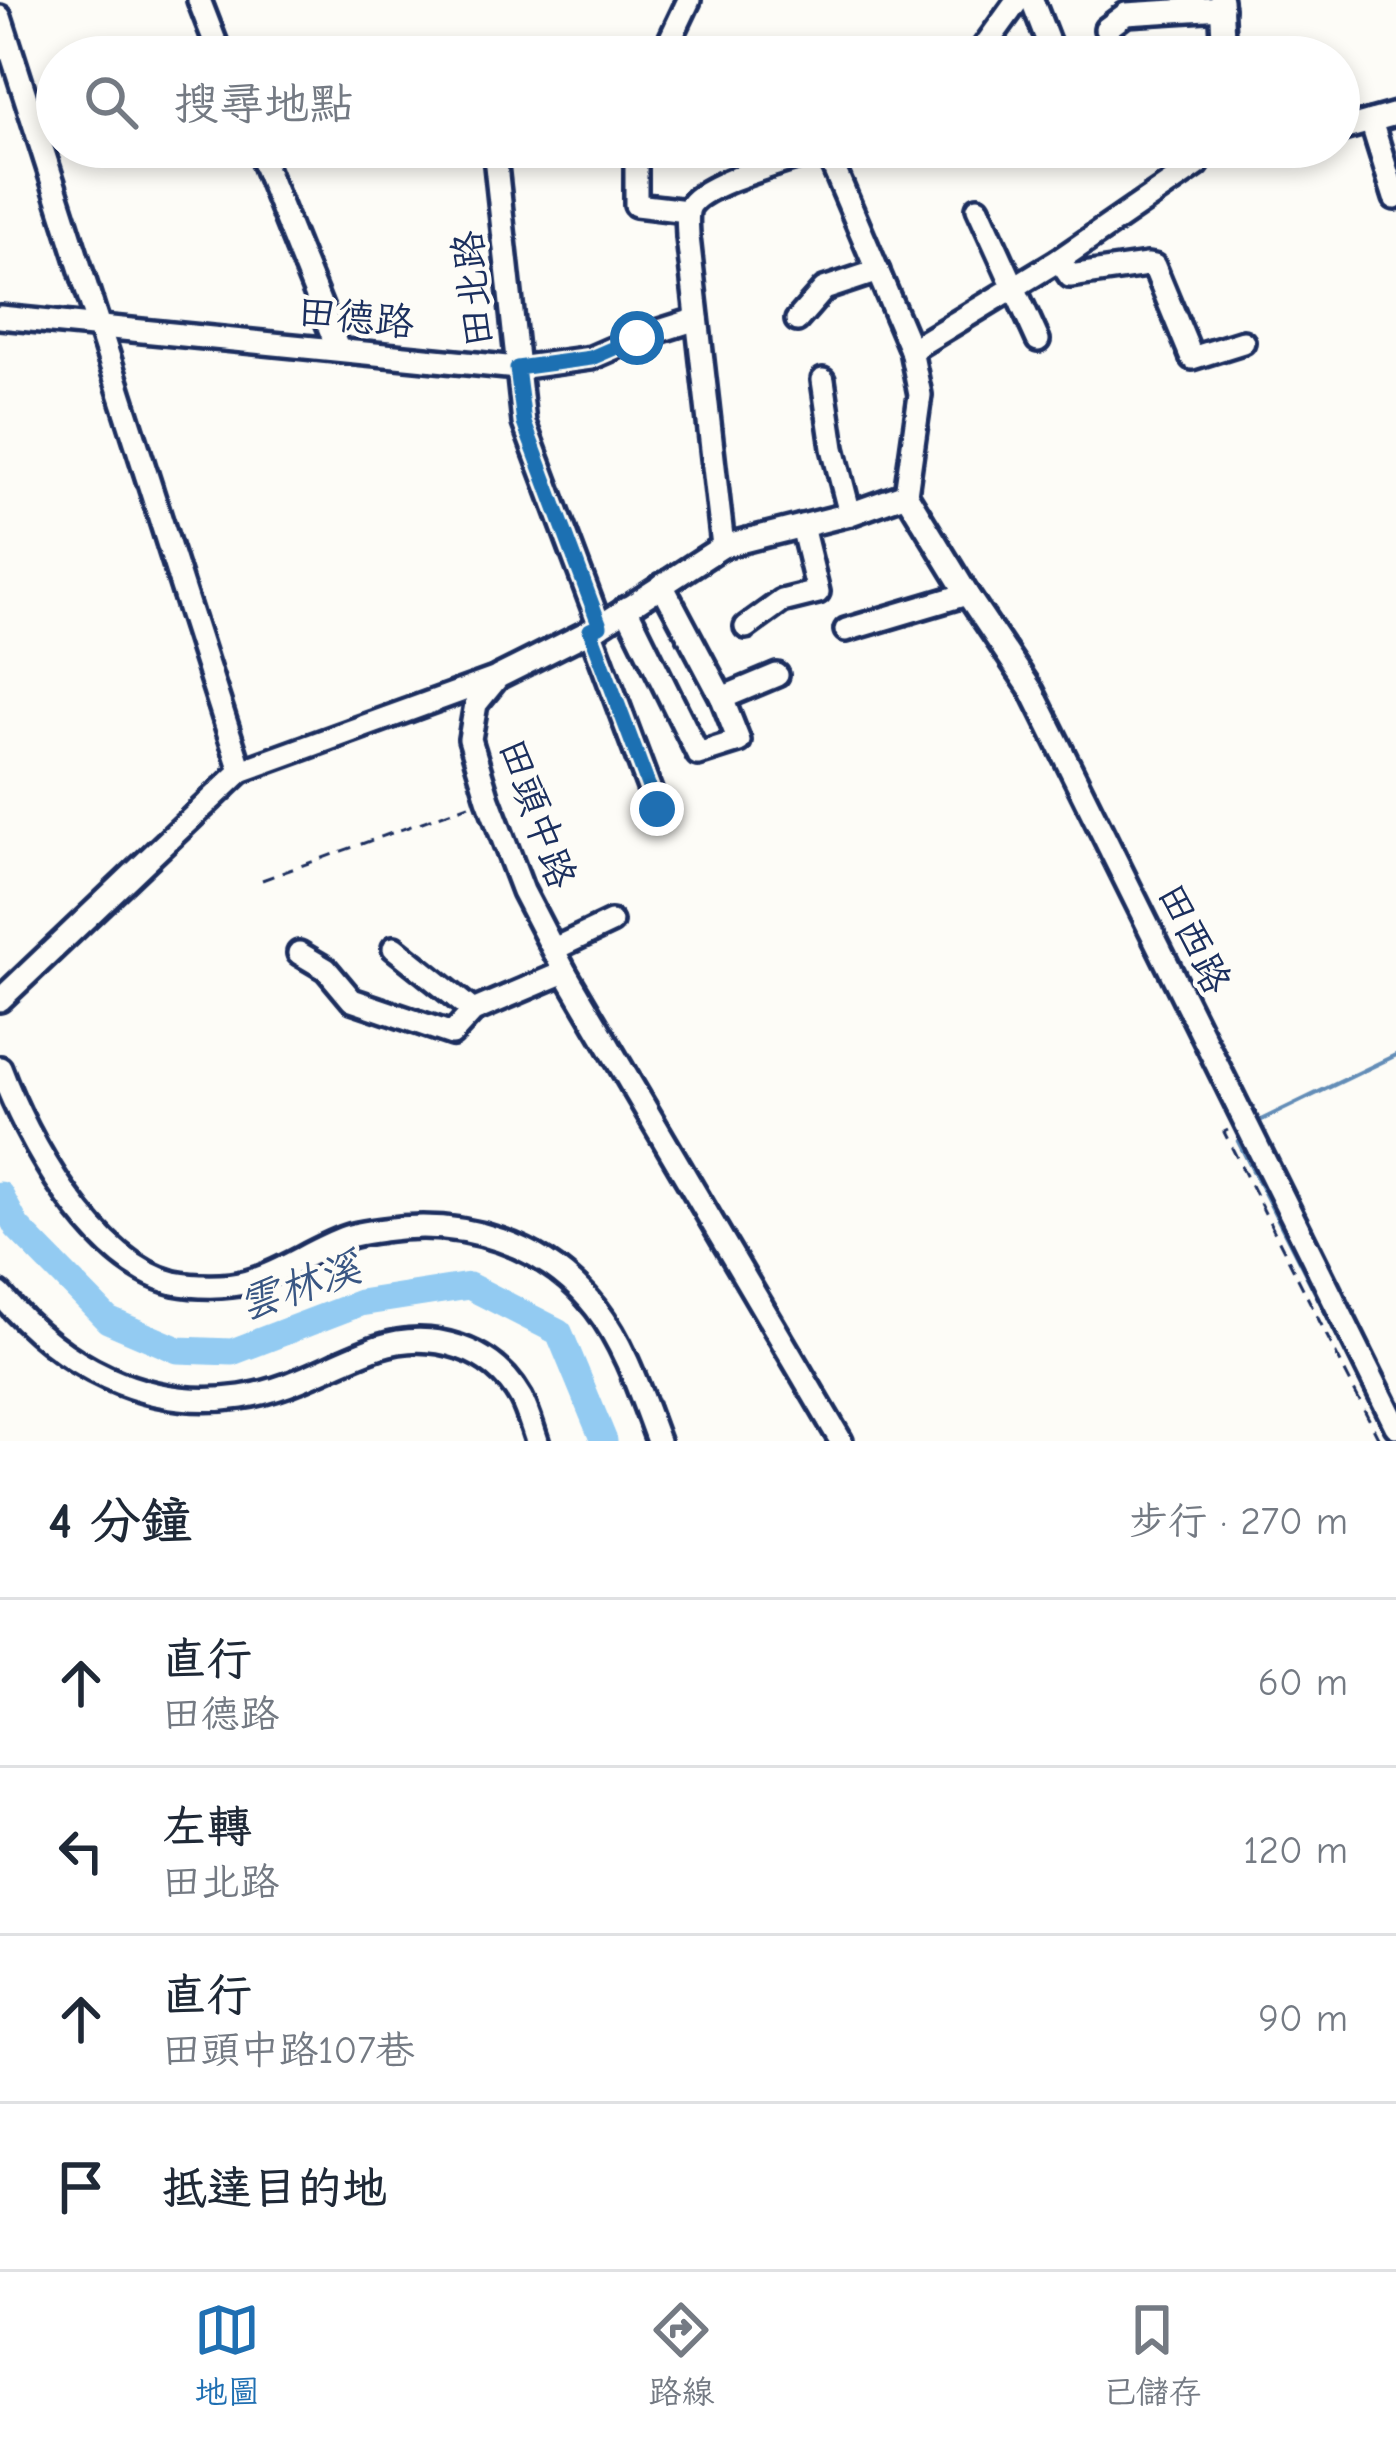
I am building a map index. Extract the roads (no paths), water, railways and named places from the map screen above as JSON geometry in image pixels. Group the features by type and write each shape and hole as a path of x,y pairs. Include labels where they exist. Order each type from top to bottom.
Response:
{"street":[{"path":"199,0 213,36"},
{"path":"672,36 689,0"},
{"path":"992,36 1018,0"},
{"path":"1032,0 1046,36"},
{"path":"1106,29 1126,14 1221,4 1223,36"},
{"path":"0,17 36,129"},
{"path":"1360,124 1396,114"},
{"path":"1371,121 1395,198"},
{"path":"49,168 241,771"},
{"path":"265,168 338,349"},
{"name":"田北路","path":"496,168 524,423 657,809"},
{"path":"636,168 636,206 687,211"},
{"path":"723,546 687,211 715,186 768,168"},
{"path":"0,1000 241,771 498,677 595,628 723,546 850,514 906,494 920,395 911,350 835,168"},
{"path":"911,350 1059,260 1193,168"},
{"path":"978,208 1038,340"},
{"path":"1059,260 1070,276 1154,266 1192,358 1243,342"},
{"path":"797,320 824,289 878,271"},
{"name":"田德路","path":"0,316 517,368 591,358 697,319"},
{"path":"823,380 833,448 850,514"},
{"name":"田西路","path":"906,494 1032,691 1396,1426"},
{"path":"746,627 782,601 818,592 802,526"},
{"path":"626,608 698,754 739,741 722,698 662,585"},
{"path":"846,630 968,594"},
{"path":"722,698 777,675"},
{"name":"田頭中路","path":"498,677 476,704 470,740 523,891 565,972 842,1441"},
{"path":"554,949 611,922"},
{"path":"394,948 473,1011"},
{"path":"299,953 326,969 352,1000 452,1034 473,1011 565,972"},
{"path":"0,1068 31,1139 69,1197 111,1247 148,1274 205,1286 246,1283 351,1235 403,1227 468,1229 533,1255 567,1277 595,1307 624,1354 658,1441"},
{"path":"0,1294 71,1360 142,1393 184,1399 265,1393 407,1340 463,1346 508,1379 522,1400 537,1441"}],"waterway":[{"path":"1255,1123 1396,1055"},
{"path":"1243,1136 1238,1141 1391,1441"},
{"name":"雲林溪","path":"0,1195 17,1227 108,1320 178,1350 232,1352 360,1303 469,1286 559,1332 604,1441"}]}
